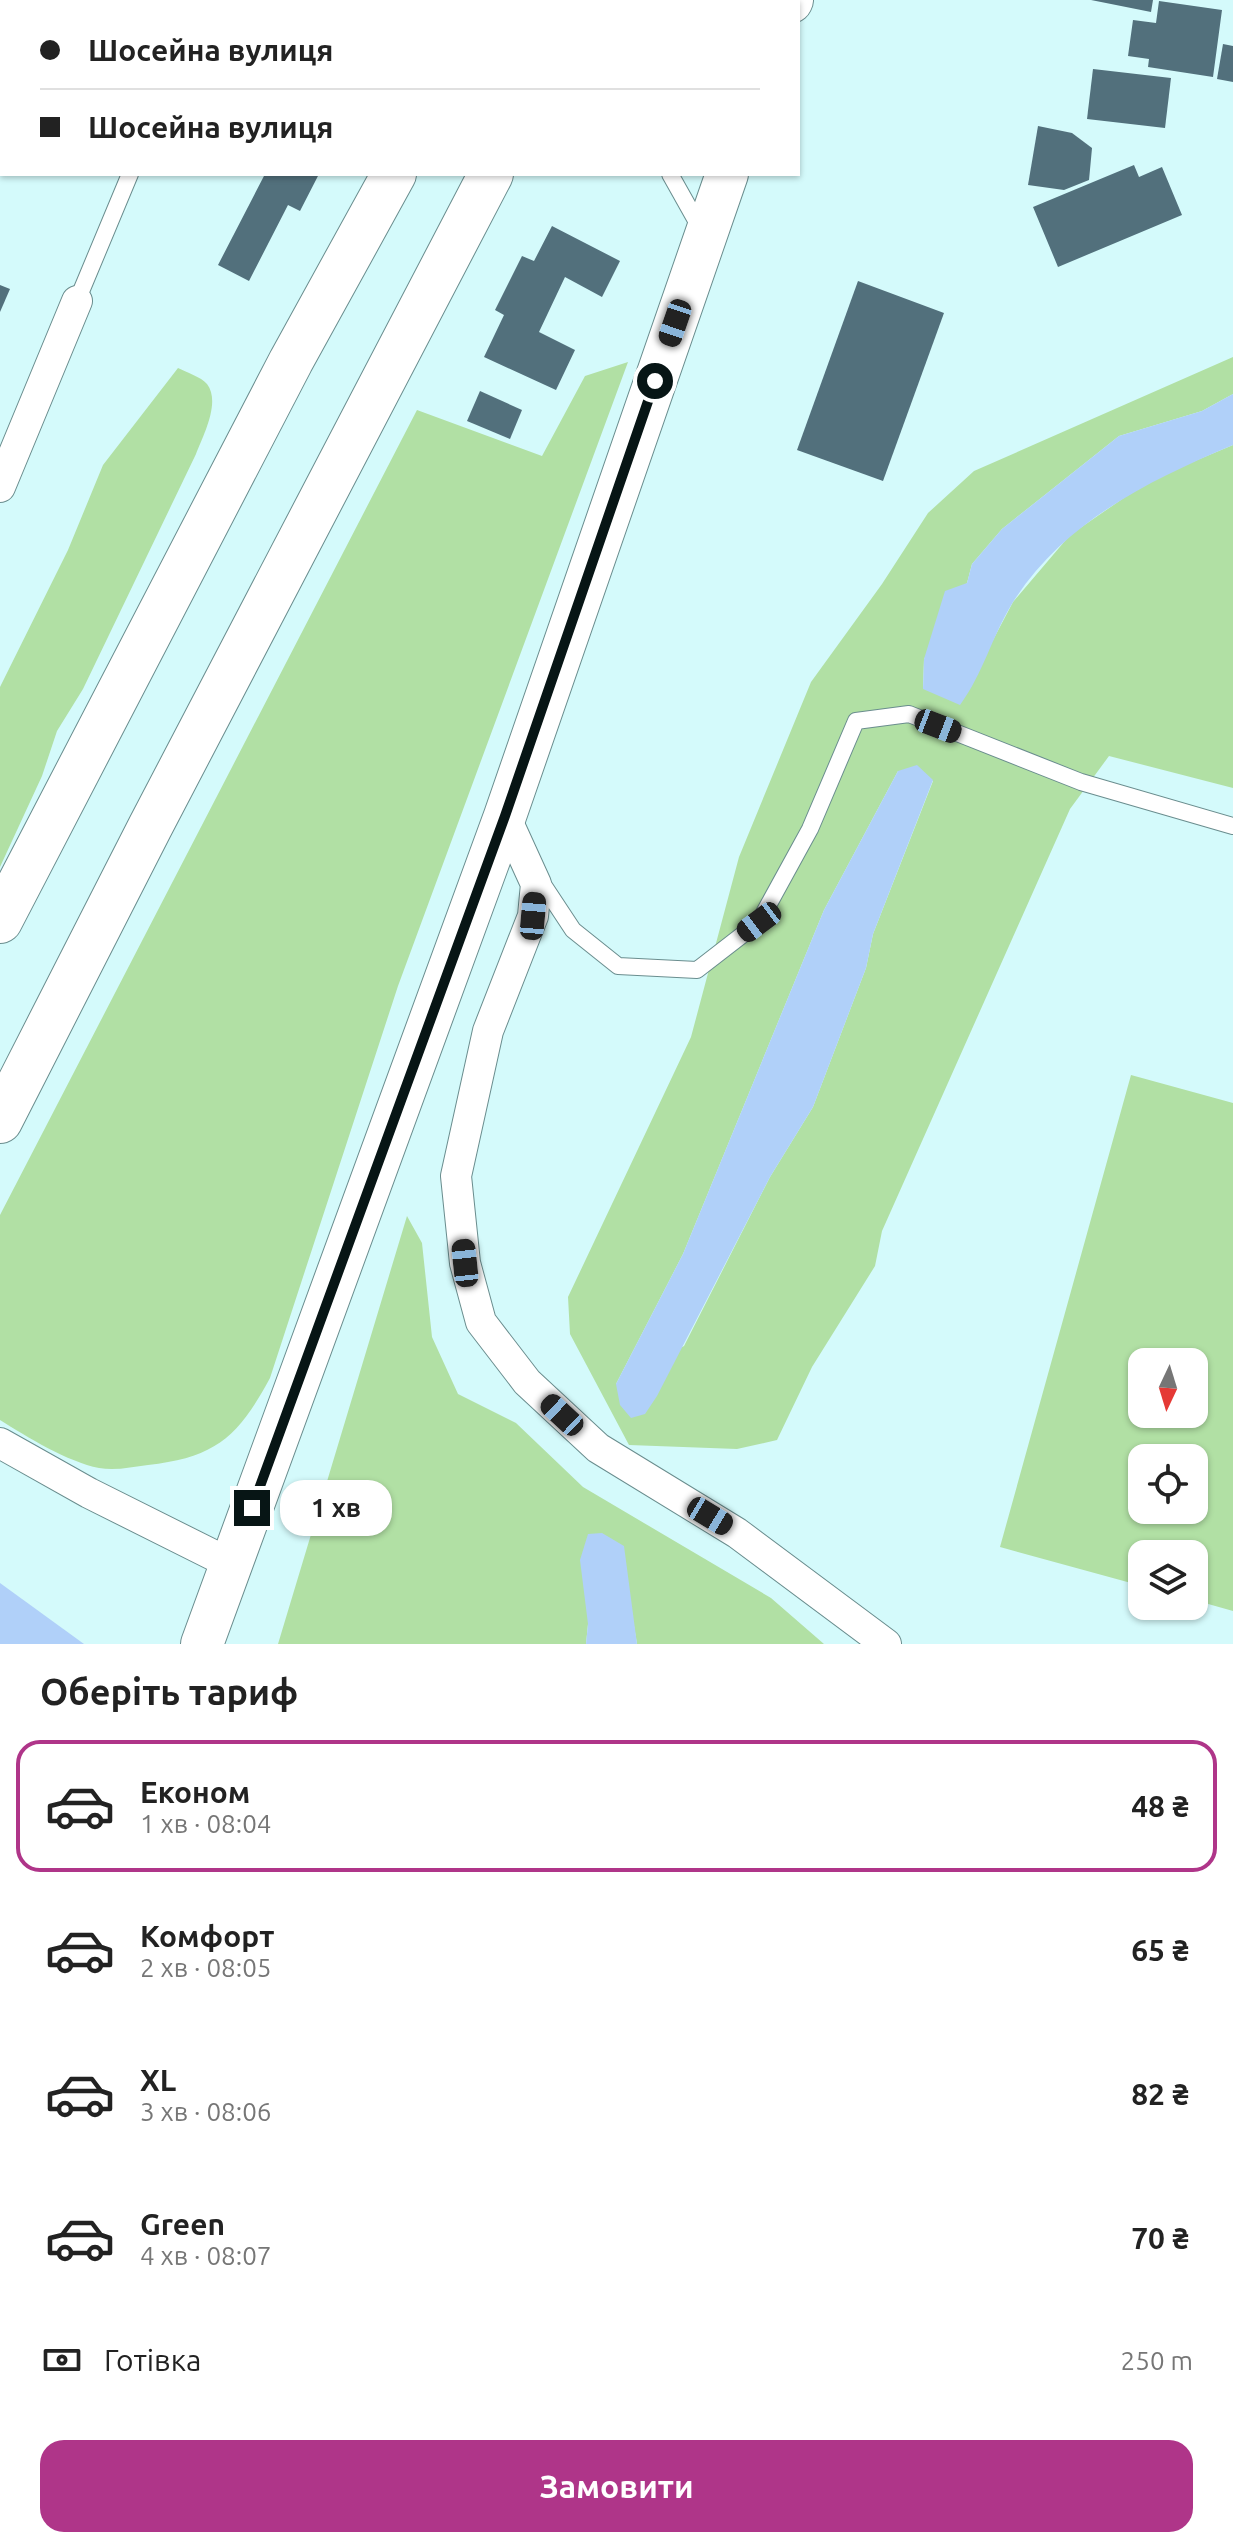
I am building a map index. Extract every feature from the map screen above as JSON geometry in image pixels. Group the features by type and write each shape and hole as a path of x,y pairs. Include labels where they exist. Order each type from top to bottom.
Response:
{"highway":[{"path":"0,921 283,375 393,176"},
{"path":"0,1121 490,176"}],"main road":[{"path":"202,1644 505,816 726,176"}],"street":[{"path":"0,487 77,301"},
{"path":"505,816 536,884 533,916 488,1031 456,1176 465,1263 481,1322 527,1382 598,1448 737,1533 886,1644"},
{"path":"0,1443 89,1493 231,1564"}],"lane":[{"path":"77,301 129,176"},
{"path":"671,176 705,236"},
{"path":"528,862 573,930 618,966 697,970 759,922 810,829 856,721 909,714 1081,782 1233,826"}],"green space":[{"path":"1233,357 1233,394 1202,411 1119,436 1002,529 972,564 967,583 924,659 923,689 993,640 1013,602 1070,535 1128,495 1171,471 1233,445 1233,788 1109,756 1070,809 882,1231 875,1266 812,1367 777,1440 737,1449 629,1445 570,1334 568,1297 691,1037 739,857 811,682 882,584 928,513 974,471","holes":["898,771 933,781 873,934 866,968 813,1107 770,1177 684,1346 616,1384 683,1254 824,910"]},
{"path":"628,362 398,986 270,1378 235,1429 208,1450 191,1456 148,1465 105,1469 87,1465 48,1448 0,1420 0,1215 417,410 542,456 585,376"},
{"path":"178,368 201,379 211,391 212,409 206,429 83,689 57,731 42,776 0,867 0,687 68,550 103,465"},
{"path":"1131,1075 1233,1103 1233,1611 1208,1604 1208,1540 1128,1540 1128,1582 1000,1547"},
{"path":"407,1216 422,1243 432,1337 458,1394 516,1423 583,1487 771,1598 824,1644 637,1644 629,1596 588,1624 586,1644 278,1644"}],"water":[{"path":"1233,394 1233,445 1139,489 1110,507 1057,549 1013,602 960,705 923,689 924,659 945,591 967,583 972,564 1002,529 1119,436 1202,411"},
{"path":"917,765 933,780 873,934 866,968 813,1107 770,1177 657,1396 645,1414 631,1418 620,1405 616,1384 683,1254 824,910 898,771"},
{"path":"602,1533 624,1546 637,1644 586,1644 588,1624 580,1560 588,1534"},
{"path":"0,1583 84,1644 0,1644"}],"building":[{"path":"1091,0 1153,0 1151,12"},
{"path":"1159,1 1222,10 1213,77 1148,67 1149,59 1128,56 1133,20 1156,23"},
{"path":"1223,44 1233,46 1233,82 1217,79"},
{"path":"1093,69 1171,78 1165,128 1087,119"},
{"path":"1038,126 1072,133 1092,148 1089,180 1064,190 1028,185"},
{"path":"1134,165 1139,177 1162,167 1182,215 1058,267 1033,207"},
{"path":"264,176 318,176 300,211 288,205 249,281 218,265"},
{"path":"552,226 620,261 602,297 565,277 539,332 575,350 556,390 484,357 504,315 495,310 522,256 534,261"},
{"path":"858,281 944,313 883,481 797,450"},
{"path":"0,285 10,289 0,312"},
{"path":"480,391 522,410 510,439 467,421"}],"route":[{"path":"252,1508 505,816 655,381"}]}
